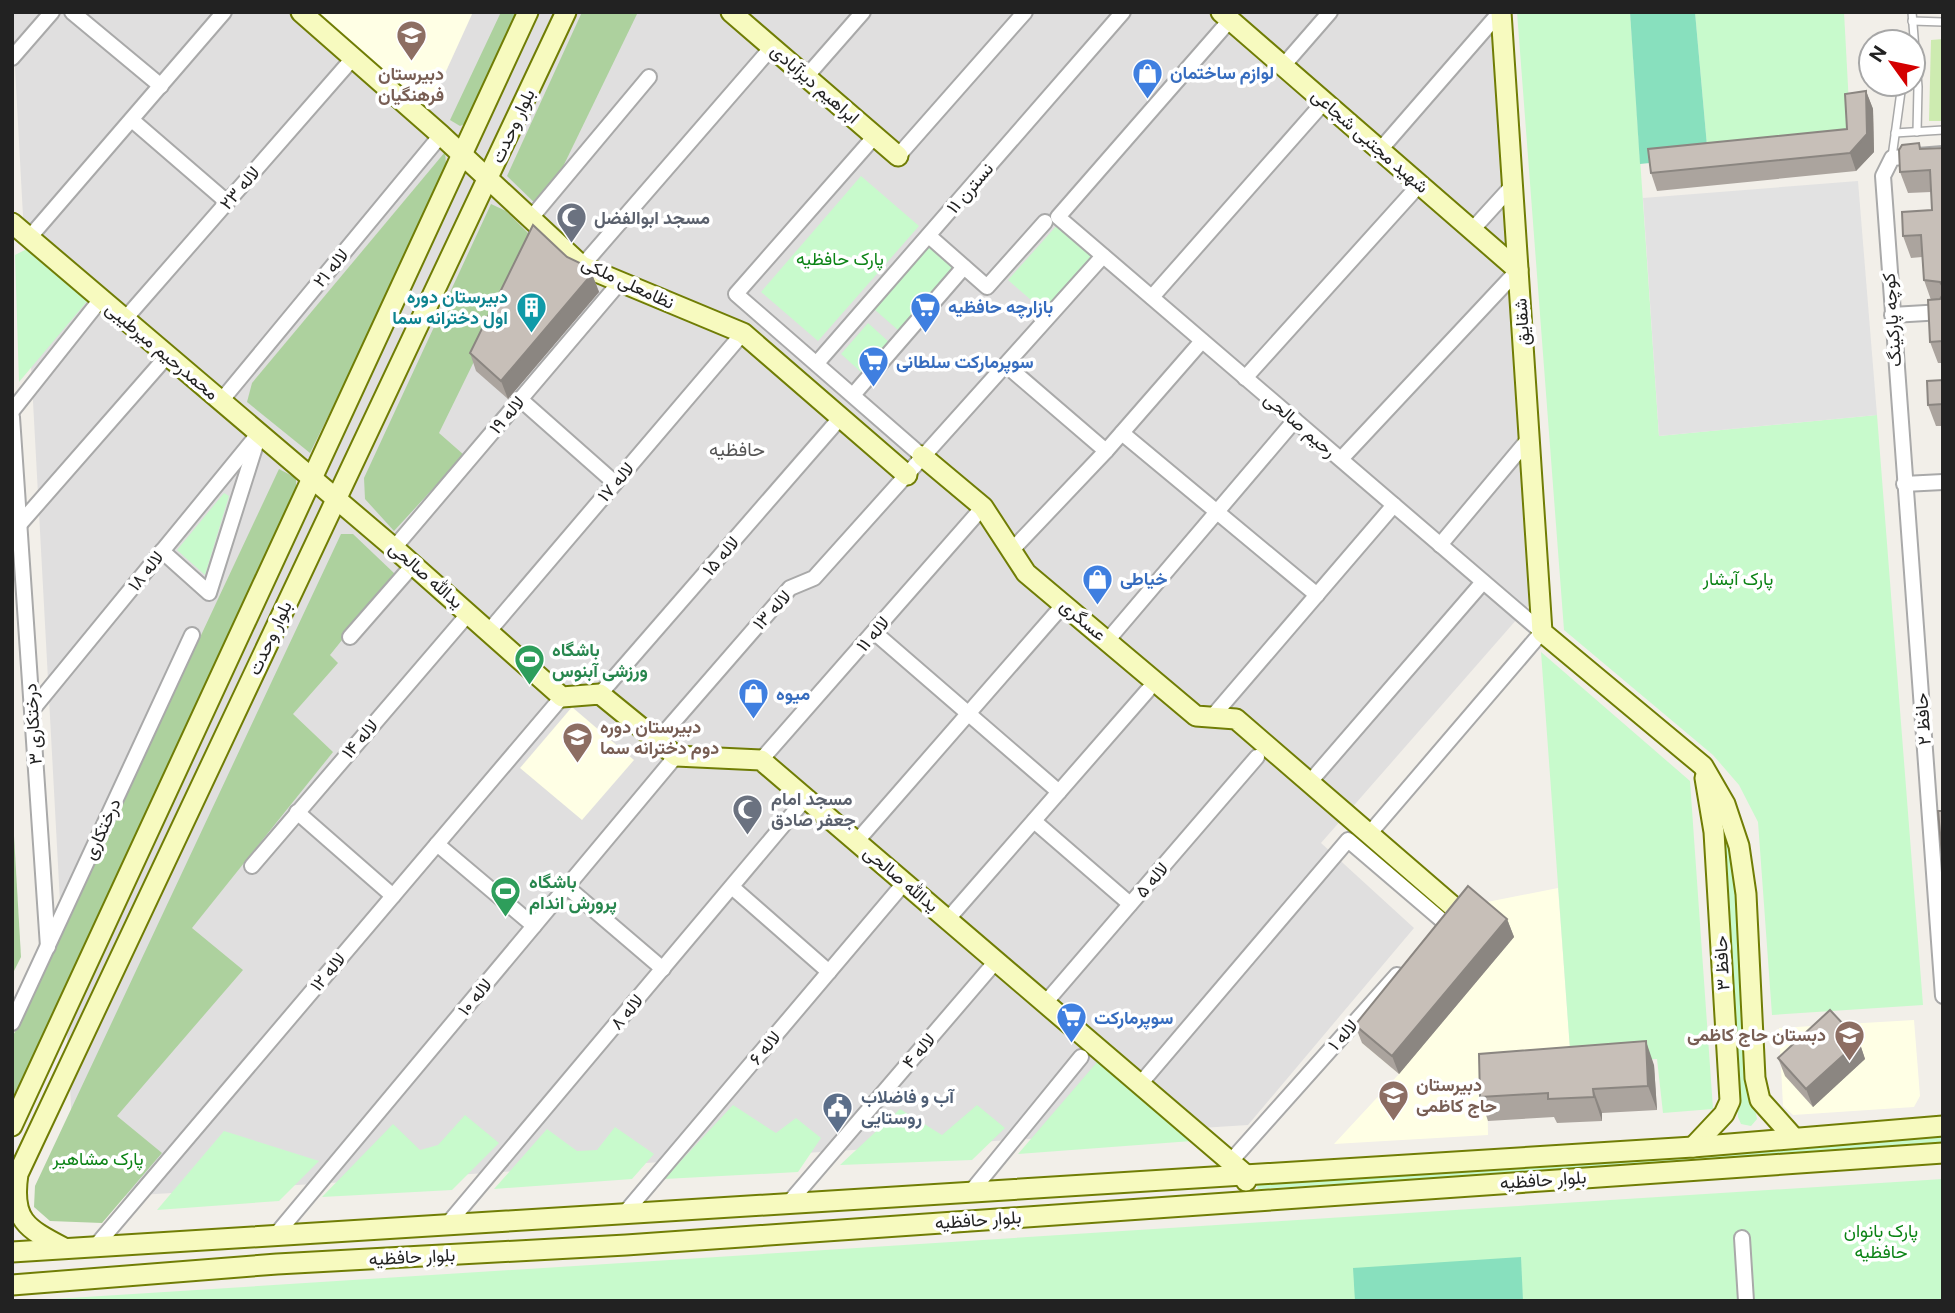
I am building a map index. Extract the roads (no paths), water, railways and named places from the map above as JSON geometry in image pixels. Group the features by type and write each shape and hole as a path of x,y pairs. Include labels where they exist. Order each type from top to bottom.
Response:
{"street":[{"path":"12,58 52,12"},
{"path":"72,12 161,86"},
{"path":"29,238 225,12"},
{"name":"بلوار وحدت","path":"12,1126 528,12"},
{"name":"بلوار وحدت","path":"65,1248 45,1238 21,1218 15,1202 18,1174 566,12"},
{"name":"ابراهیم دیزآبادی","path":"731,12 898,156"},
{"path":"806,77 863,12"},
{"path":"898,156 1025,12"},
{"name":"نسترن ۱۱","path":"817,363 1123,12"},
{"path":"1283,66 1329,12"},
{"name":"نظامعلی ملکی","path":"305,13 489,178 582,266 743,333 907,475"},
{"path":"929,236 987,286 1051,219 1224,14"},
{"name":"شهید مجتبی شجاعی","path":"1224,14 1518,270"},
{"path":"1380,150 1494,19 1501,16"},
{"name":"شقایق","path":"1501,16 1542,632"},
{"path":"582,266 772,47"},
{"name":"لاله ۲۳","path":"125,319 354,57"},
{"path":"531,218 649,78"},
{"path":"1152,298 1324,102"},
{"path":"132,120 227,202"},
{"name":"لاله ۲۱","path":"221,401 441,135"},
{"name":"عسگری","path":"875,136 736,294 983,507 1026,573 1196,716 1236,719 1370,833 1445,921"},
{"path":"1892,158 1943,154"},
{"name":"کوچه پارکینگ","path":"1892,158 1883,176 1904,484"},
{"path":"1245,378 1420,184"},
{"path":"1472,230 1513,185"},
{"name":"رحیم صالحی","path":"1051,219 1103,256 1542,632"},
{"name":"محمدرحیم میرطیبی","path":"12,223 312,478"},
{"name":"لاله ۱۳","path":"657,741 790,588 814,578 1103,256"},
{"path":"853,395 964,267"},
{"path":"1341,460 1518,270"},
{"name":"لاله ۱۹","path":"394,548 620,282"},
{"path":"12,411 101,299"},
{"path":"1892,315 1943,312"},
{"name":"لاله ۱۷","path":"489,631 743,333"},
{"path":"1012,550 1106,451 1202,341"},
{"path":"19,525 168,355"},
{"path":"1007,366 1106,451"},
{"path":"817,397 833,378"},
{"path":"520,400 615,483"},
{"name":"درختکاری ۳","path":"12,417 48,947"},
{"name":"لاله ۱۵","path":"600,694 841,417"},
{"path":"1107,641 1294,420"},
{"path":"162,551 209,593 259,433"},
{"name":"لاله ۱۸","path":"32,710 259,433"},
{"path":"1122,433 1317,595"},
{"path":"1440,545 1527,441"},
{"name":"یدالله صالحی","path":"312,478 562,697"},
{"path":"1904,484 1943,482"},
{"name":"حافظ ۲","path":"1904,484 1937,820 1943,996"},
{"path":"1212,717 1394,505"},
{"name":"لاله ۱۱","path":"761,760 983,507"},
{"path":"350,637 413,565"},
{"path":"1310,783 1483,582"},
{"path":"857,841 1064,604"},
{"name":"لاله ۱۴","path":"251,866 468,613"},
{"path":"874,632 1059,792"},
{"path":"1370,833 1542,632"},
{"name":"حافظ ۳","path":"1542,632 1703,766 1725,804 1739,846 1746,894 1755,1078 1760,1100 1794,1138"},
{"name":"درختکاری","path":"12,1023 192,635"},
{"path":"948,919 1148,690"},
{"path":"562,697 600,694 676,756 761,760"},
{"name":"لاله ۱۲","path":"94,1248 562,697"},
{"name":"لاله ۱۰","path":"274,1237 676,756"},
{"name":"لاله ۵","path":"1046,1002 1257,757"},
{"name":"یدالله صالحی","path":"761,760 1246,1175"},
{"name":"حافظ ۳","path":"1693,1147 1724,1114 1730,1101 1714,832 1703,766"},
{"name":"لاله ۸","path":"446,1226 806,798"},
{"path":"297,811 393,896"},
{"path":"1034,821 1130,904"},
{"path":"1141,1083 1348,840 1445,921"},
{"path":"436,844 534,926"},
{"name":"لاله ۶","path":"624,1214 905,882"},
{"path":"567,887 663,970"},
{"path":"732,887 829,972"},
{"name":"لاله ۴","path":"787,1205 997,960"},
{"name":"لاله ۱","path":"1231,1161 1407,963"},
{"path":"970,1193 1081,1057"},
{"name":"بلوار حافظیه","path":"12,1252 1693,1147 1943,1126"},
{"name":"بلوار حافظیه","path":"12,1285 277,1264 626,1245 1943,1153"},
{"path":"1246,1175 1248,1200"},
{"path":"624,1214 626,1245"},
{"path":"1742,1238 1746,1301"}],"lane":[{"path":"1912,12 1918,87 1917,132"},
{"path":"1912,21 1943,22"},
{"path":"1911,28 1912,21"},
{"path":"1892,158 1900,98"},
{"path":"1895,133 1943,130"}],"place":[{"name":"دبیرستان فرهنگیان","path":"411,63"},
{"name":"لوازم ساختمان","path":"1147,100"},
{"name":"مسجد ابوالفضل","path":"571,245"},
{"name":"دبیرستان دوره اول دخترانه سما","path":"531,334"},
{"name":"بازارچه حافظیه","path":"925,334"},
{"name":"سوپرمارکت سلطانی","path":"873,389"},
{"name":"خیاطی","path":"1097,606"},
{"name":"باشگاه ورزشی آبنوس","path":"529,687"},
{"name":"میوه","path":"753,721"},
{"name":"دبیرستان دوره دوم دخترانه سما","path":"577,764"},
{"name":"مسجد امام جعفر صادق","path":"748,836"},
{"name":"باشگاه پرورش اندام","path":"506,919"},
{"name":"سوپرمارکت","path":"1071,1045"},
{"name":"دبستان حاج کاظمی","path":"1849,1062"},
{"name":"دبیرستان حاج کاظمی","path":"1393,1122"},
{"name":"آب و فاضلاب روستایی","path":"838,1134"}],"district":[{"name":"حافظیه","path":"737,449"}],"park label":[{"name":"پارک حافظیه","path":"840,259"},
{"name":"پارک آبشار","path":"1738,579"},
{"name":"پارک مشاهیر","path":"98,1159"},
{"name":"پارک بانوان حافظیه","path":"1881,1241"}]}
